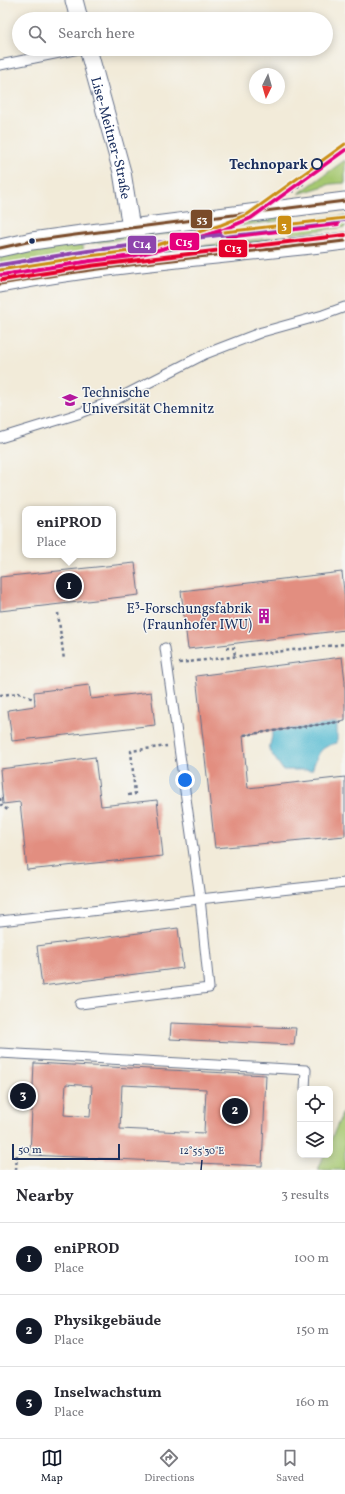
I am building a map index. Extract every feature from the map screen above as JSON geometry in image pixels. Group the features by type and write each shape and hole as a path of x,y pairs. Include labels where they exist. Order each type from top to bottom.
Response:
{"street":[{"path":"74,0 77,12"},
{"name":"Lise-Meitner-Straße","path":"90,56 122,172 131,228"},
{"path":"0,248 32,241 345,201"},
{"path":"0,284 38,277 127,265 345,241"}],"lane":[{"path":"0,65 44,56"},
{"path":"0,438 78,414 115,400 206,354 262,332 323,315 345,307"},
{"path":"80,1004 209,988 200,898 166,665 165,648"},
{"path":"0,921 345,883"},
{"path":"0,1053 306,1070 305,1086"}],"path":[{"path":"282,208 286,248"},
{"path":"58,612 64,660"},
{"path":"166,665 345,644"},
{"path":"226,648 234,648 234,657"},
{"path":"0,695 20,693 35,700"},
{"path":"244,735 345,721"},
{"path":"128,796 135,794 131,751 178,745"},
{"path":"0,798 1,805 9,811"},
{"path":"16,1170 17,1153"}],"green space":[{"path":"345,160 345,183 331,184 298,194"},
{"path":"278,215 278,221 230,227 243,220"},
{"path":"345,216 345,227 290,234 288,222"},
{"path":"207,225 181,232 92,243 92,238"},
{"path":"280,237 281,244 105,263 104,257"},
{"path":"72,240 73,246 83,245 85,265 0,279 0,252"},
{"path":"345,1107 345,1170 318,1170 323,1158 333,1158 333,1135"}],"water":[{"path":"337,723 337,743 326,747 320,752 312,770 283,770 269,750 273,731"}],"building":[{"path":"135,563 139,595 0,611 0,577"},
{"name":"E³-Forschungsfabrik (Fraunhofer IWU)","path":"342,572 345,601 345,630 188,649 181,591"},
{"path":"342,657 345,681 345,721 243,735 248,788 345,777 345,836 215,848 196,676"},
{"path":"89,685 91,699 151,692 155,725 12,741 8,710 35,706 34,692"},
{"path":"95,757 101,806 157,800 163,856 27,870 20,802 3,804 0,769"},
{"path":"178,928 183,968 42,986 37,946"},
{"path":"171,1023 296,1028 294,1045 170,1039"},
{"path":"34,1063 266,1075 262,1166 30,1155","holes":["66,1084 92,1086 90,1117 64,1115","122,1085 206,1089 204,1133 120,1129"]}],"tram line":[{"name":"3","path":"0,270 131,251 157,245 221,225 248,214 345,144"},
{"name":"3","path":"224,232 345,218"}],"transit line":[{"name":"C15","path":"1,275 132,256 158,250 223,230 251,218 345,150"},
{"name":"53","path":"0,248 32,241 75,235 345,201"},
{"name":"C14","path":"0,265 88,251 344,220"},
{"name":"C15","path":"227,237 338,224"},
{"name":"C13","path":"2,280 90,266 345,235"},
{"name":"53","path":"0,284 129,265 345,241"}],"place":[{"name":"Technopark","path":"317,164"},
{"name":"Technische Universität Chemnitz","path":"70,400"},
{"name":"eniPROD","path":"69,586"},
{"name":"E³-Forschungsfabrik (Fraunhofer IWU)","path":"264,616"},
{"name":"Inselwachstum","path":"23,1096"},
{"name":"Physikgebäude","path":"235,1111"}]}
